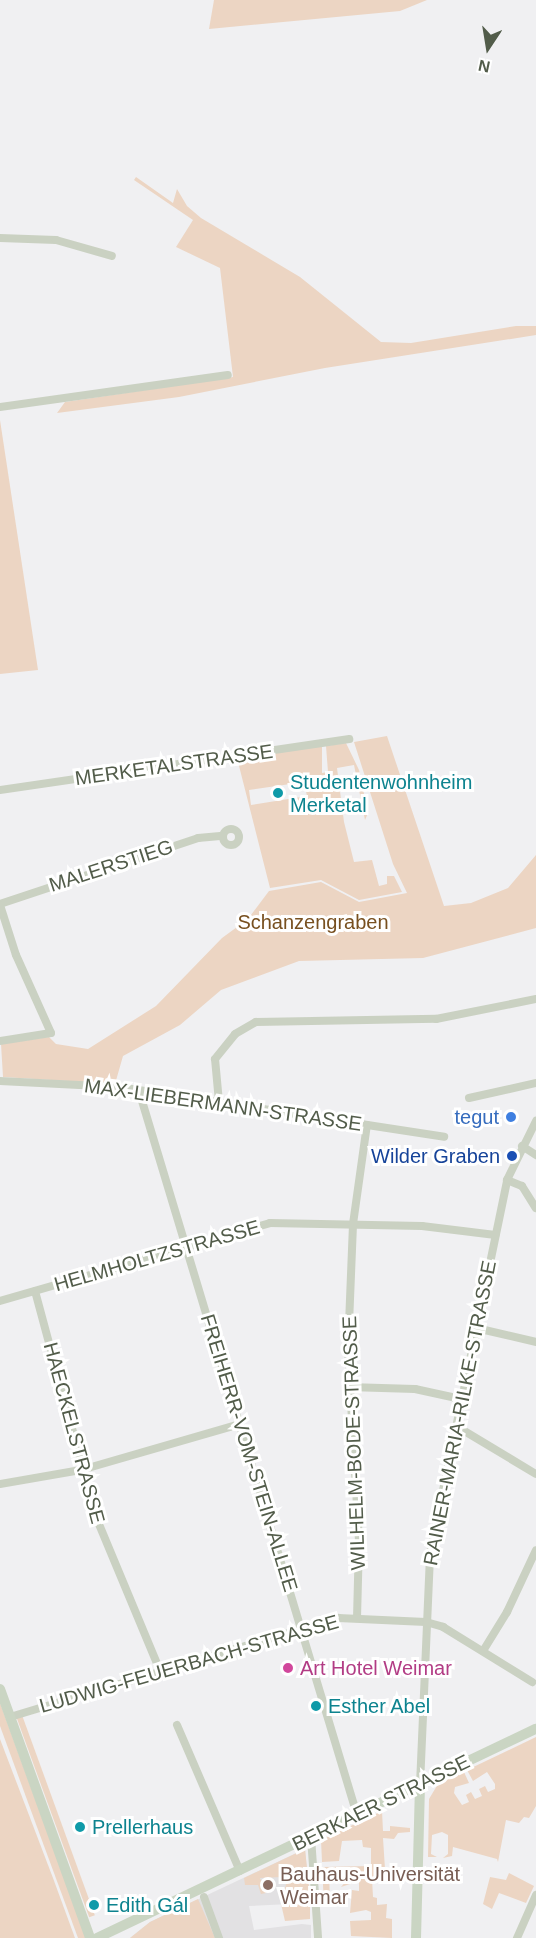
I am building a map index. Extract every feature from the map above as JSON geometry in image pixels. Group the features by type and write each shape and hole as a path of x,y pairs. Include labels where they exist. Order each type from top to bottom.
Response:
{"street":[{"path":"0,238 56,240 112,256"},
{"path":"0,407 228,375"},
{"name":"MERKETALSTRASSE","path":"0,790 349,739"},
{"name":"MALERSTIEG","path":"0,904 198,838 223,836"},
{"path":"0,904 16,956 51,1033 0,1041"},
{"path":"219,1102 215,1059 235,1034 256,1022 436,1019 536,999"},
{"name":"MAX-LIEBERMANN-STRASSE","path":"0,1081 139,1091 444,1137"},
{"path":"469,1098 536,1083"},
{"name":"FREIHERR-VOM-STEIN-ALLEE","path":"139,1091 357,1815"},
{"name":"RAINER-MARIA-RILKE-STRASSE","path":"420,1785 430,1553 507,1180 536,1122"},
{"name":"WILHELM-BODE-STRASSE","path":"357,1618 359,1542 348,1388 353,1224 367,1125"},
{"path":"522,1146 536,1155"},
{"path":"507,1180 522,1186 536,1208"},
{"name":"HELMHOLTZSTRASSE","path":"0,1301 186,1245 270,1223 460,1228 495,1235"},
{"name":"HAECKELSTRASSE","path":"35,1291 81,1470 104,1539 161,1672"},
{"path":"476,1328 536,1342"},
{"path":"348,1388 415,1389 461,1399"},
{"path":"0,1485 81,1470 240,1424"},
{"path":"456,1426 536,1474"},
{"path":"483,1651 507,1612 536,1550"},
{"name":"LUDWIG-FEUERBACH-STRASSE","path":"10,1717 339,1618 426,1622 443,1627 532,1682"},
{"path":"0,1689 90,1938"},
{"path":"177,1725 240,1871"},
{"name":"BERKAER STRASSE","path":"97,1938 536,1729"},
{"path":"416,1938 420,1785"},
{"path":"311,1837 318,1938"},
{"path":"517,1938 536,1895"},
{"path":"204,1897 219,1938"}],"shaded area":[{"name":"Bauhaus-Universität Weimar","path":"305,1849 310,1903 249,1906 254,1930 311,1925 311,1938 130,1938 150,1922"}],"green space":[{"path":"214,0 427,0 400,11 209,29"},
{"path":"136,177 173,203 177,189 187,206 201,218 300,277 381,342 411,343 516,326 536,326 536,335 325,368 179,397 57,413 65,402 233,377 220,268 176,247 193,220 134,180"},
{"path":"0,420 38,670 0,674"},
{"name":"Schanzengraben","path":"387,736 444,906 471,903 508,888 536,855 536,928 423,958 299,961 221,990 180,1025 123,1056 115,1084 3,1077 1,1044 49,1037 56,1044 88,1049 156,1006 222,938 248,919 269,891 321,882 359,902 407,893 393,864 354,742"},
{"path":"346,743 359,770 368,813 365,820 354,765 337,768 344,822 354,862 372,860 379,886 387,884 387,876 394,876 402,892 359,900 321,880 270,888 237,758 322,746 322,773 328,772 326,746","holes":["304,782 307,796 251,805 249,790"]},
{"path":"0,1703 86,1938 78,1938 0,1726"},
{"path":"22,1715 95,1915 89,1917 16,1717"},
{"path":"536,1737 536,1806 529,1818 524,1817 519,1823 506,1820 498,1862 497,1859 453,1847 452,1856 443,1858 448,1854 448,1835 442,1832 432,1835 431,1854 437,1857 428,1857 429,1799 438,1784 464,1772 469,1783 455,1787 454,1793 462,1805 469,1802 466,1795 471,1792 475,1799 482,1796 479,1789 485,1786 488,1792 495,1789 495,1784 487,1772 473,1781 467,1770"},
{"path":"0,1739 53,1878 75,1938 0,1938"},
{"path":"382,1811 383,1831 390,1831 390,1826 410,1828 410,1832 398,1833 394,1839 383,1838 385,1869 391,1875 388,1879 383,1875 372,1879 373,1897 377,1898 377,1905 387,1904 386,1918 392,1919 392,1938 351,1936 350,1921 371,1920 371,1912 366,1910 350,1913 352,1890 359,1891 359,1881 341,1887 347,1880 346,1872 329,1869 330,1903 324,1903 322,1867 371,1866 371,1848 363,1847 362,1840 342,1841 339,1861 322,1862 321,1840"},
{"path":"305,1849 310,1896 283,1897 286,1884 282,1877 260,1878 266,1893 261,1894 258,1885 245,1885 244,1878"},
{"path":"509,1873 534,1886 526,1903 499,1893 492,1909 483,1904 490,1877 506,1880"},
{"path":"198,1899 215,1938 130,1938 150,1922"},
{"path":"310,1900 310,1919 285,1921 281,1904"}],"place":[{"name":"Studentenwohnheim Merketal","path":"278,793"},
{"name":"tegut","path":"511,1117"},
{"name":"Wilder Graben","path":"512,1156"},
{"name":"Art Hotel Weimar","path":"288,1668"},
{"name":"Esther Abel","path":"316,1706"},
{"name":"Prellerhaus","path":"80,1827"},
{"name":"Bauhaus-Universität Weimar","path":"268,1885"},
{"name":"Edith Gál","path":"94,1905"}]}
